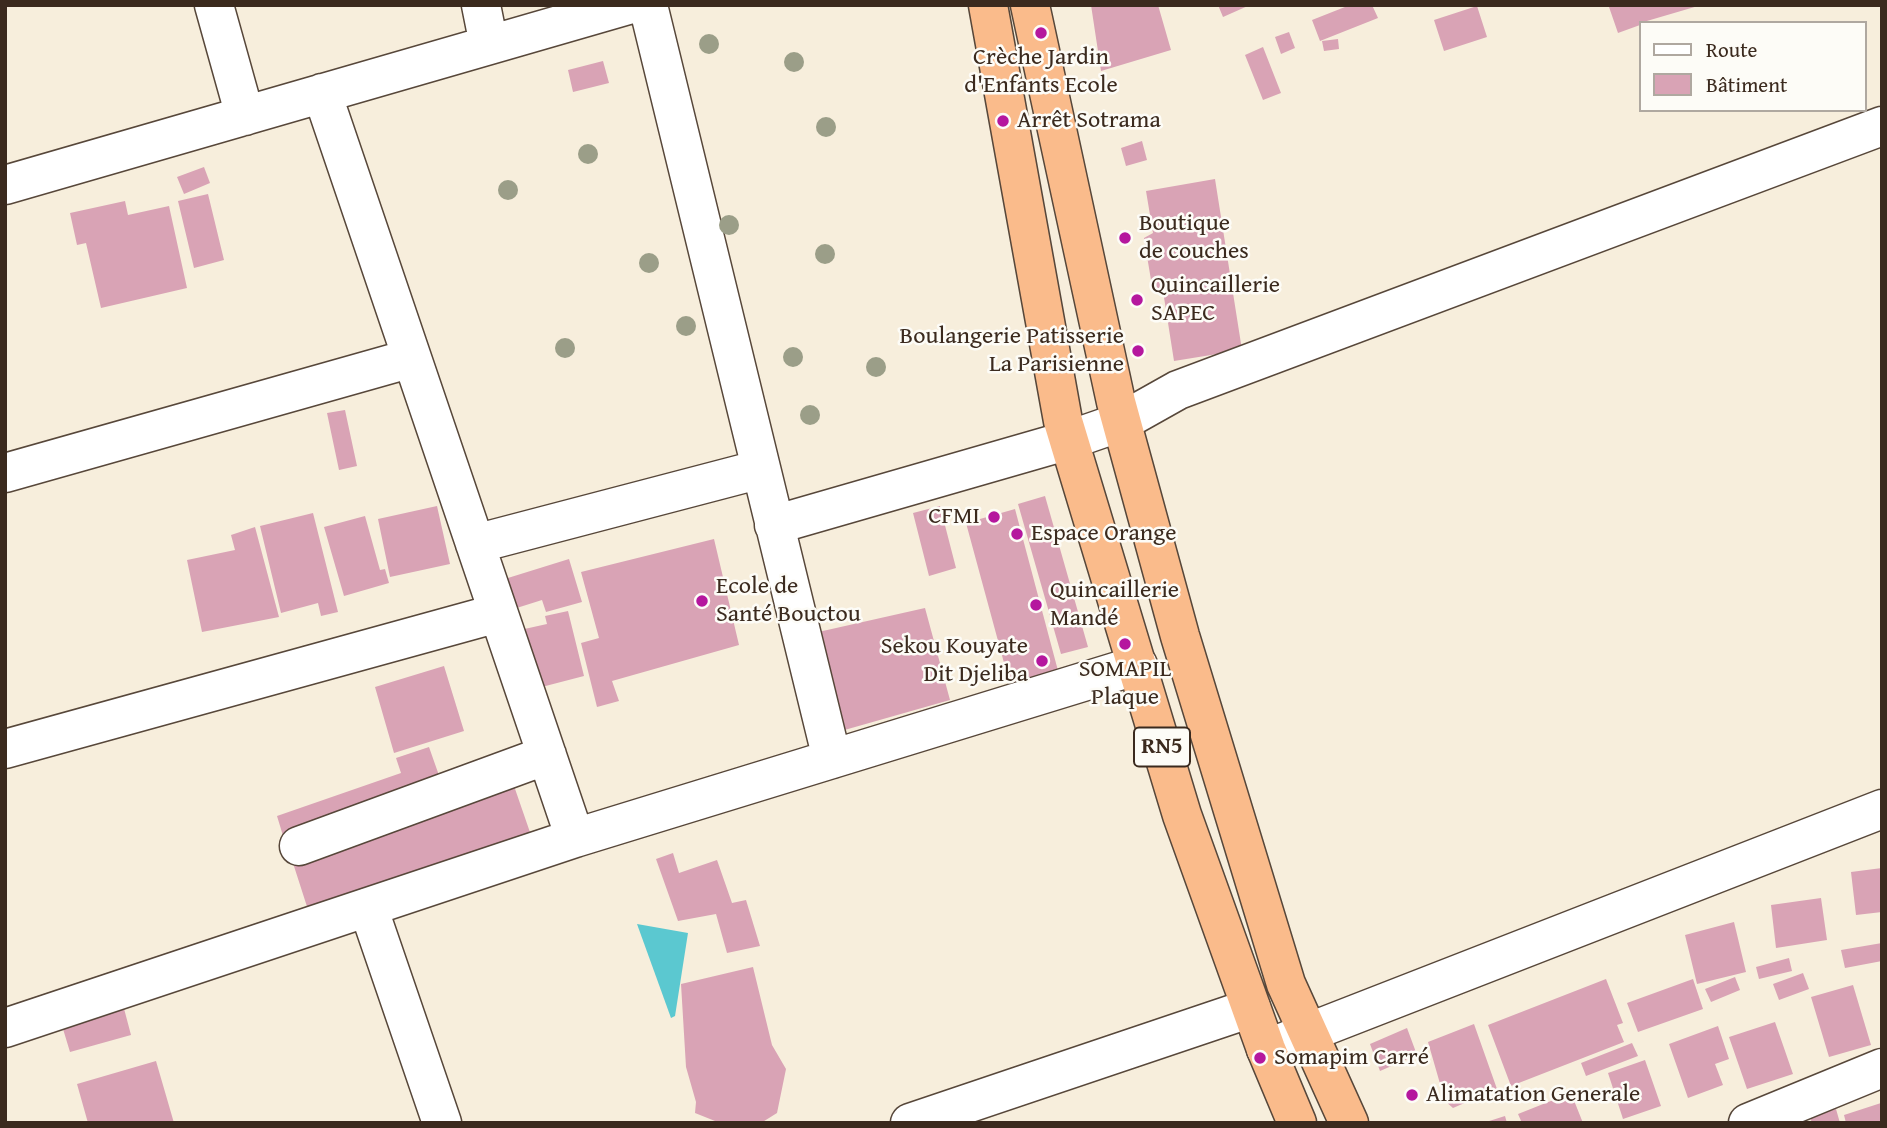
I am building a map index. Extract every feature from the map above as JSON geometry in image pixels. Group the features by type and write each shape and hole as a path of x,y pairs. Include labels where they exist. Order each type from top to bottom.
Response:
{"highway":[{"name":"RN5","path":"988,5 1063,421 1182,815 1266,1049 1297,1123"},
{"name":"RN5","path":"1030,5 1121,422 1228,800 1286,984 1349,1123"}],"street":[{"path":"214,5 245,116"},
{"path":"481,5 489,45"},
{"path":"5,185 628,5"},
{"path":"648,5 832,759"},
{"path":"322,93 575,838"},
{"path":"774,525 1069,440 1121,422 1178,390 1882,126"},
{"path":"5,473 412,358"},
{"path":"475,544 761,468"},
{"path":"5,749 498,613"},
{"path":"5,1028 575,838 1138,665"},
{"path":"299,846 547,755"},
{"path":"1266,1049 1882,809"},
{"path":"368,907 442,1123"},
{"path":"910,1123 1251,1008"},
{"path":"1748,1123 1882,1068"}],"water":[{"path":"637,924 688,933 675,1016 671,1018"}],"building":[{"path":"1091,5 1158,5 1171,50 1101,71"},
{"path":"1218,5 1250,5 1223,17"},
{"path":"1350,5 1372,5 1378,18 1320,41 1312,20"},
{"path":"1698,5 1647,21 1638,21 1638,26 1618,33 1609,7"},
{"path":"1477,6 1487,37 1444,51 1434,20"},
{"path":"1289,32 1295,48 1281,54 1275,37"},
{"path":"1338,39 1339,49 1324,51 1322,41"},
{"path":"1263,47 1281,93 1263,100 1245,55"},
{"path":"603,61 609,83 573,92 568,70"},
{"path":"1142,141 1147,160 1126,166 1121,148"},
{"path":"204,167 210,183 184,194 177,177"},
{"path":"1215,179 1242,350 1174,361 1163,291 1153,292 1144,238 1153,233 1146,191"},
{"path":"208,194 224,260 194,268 178,201"},
{"path":"125,201 128,215 169,206 187,288 101,308 86,243 77,245 70,213"},
{"path":"345,410 357,466 339,470 327,413"},
{"path":"1045,496 1088,647 1061,654 1018,504"},
{"path":"437,506 450,564 390,577 378,519"},
{"path":"940,506 956,568 929,576 913,513"},
{"path":"1015,509 1061,682 1013,696 966,523"},
{"path":"313,513 338,612 321,616 318,603 281,613 260,526"},
{"path":"365,516 380,570 385,569 389,583 344,596 324,527"},
{"path":"255,527 279,617 202,632 187,560 235,550 231,535"},
{"path":"714,539 739,645 612,681 619,701 597,707 581,643 599,638 581,572"},
{"path":"569,559 582,602 546,612 542,600 504,612 495,582"},
{"path":"925,608 950,700 841,731 805,635"},
{"path":"568,611 584,676 534,689 520,630 547,624 545,616"},
{"path":"444,666 464,731 394,753 375,687"},
{"path":"429,747 442,784 284,839 277,816 401,773 396,758"},
{"path":"513,783 533,841 311,919 292,860"},
{"path":"673,853 679,873 717,860 732,903 746,900 760,946 727,953 716,914 678,921 656,859"},
{"path":"1882,868 1882,912 1856,915 1851,872"},
{"path":"1821,898 1827,940 1776,948 1771,905"},
{"path":"1734,922 1746,972 1697,984 1685,935"},
{"path":"1882,943 1882,961 1845,968 1841,950"},
{"path":"1789,958 1792,971 1759,979 1756,967"},
{"path":"753,967 772,1045 786,1069 777,1113 761,1123 720,1123 695,1113 696,1102 686,1067 681,984"},
{"path":"1803,973 1809,989 1779,1000 1773,984"},
{"path":"1735,977 1740,990 1711,1002 1705,989"},
{"path":"1606,979 1623,1023 1617,1025 1624,1042 1511,1086 1488,1025"},
{"path":"1693,979 1703,1009 1638,1032 1627,1003"},
{"path":"1853,985 1871,1045 1829,1057 1811,997"},
{"path":"122,1001 131,1035 70,1052 60,1019"},
{"path":"1775,1022 1793,1074 1747,1089 1729,1037"},
{"path":"1474,1024 1497,1089 1453,1108 1445,1101 1428,1042"},
{"path":"1718,1026 1729,1059 1715,1064 1723,1085 1688,1098 1669,1044"},
{"path":"1407,1028 1417,1055 1380,1071 1370,1044"},
{"path":"1632,1043 1638,1056 1586,1076 1581,1063"},
{"path":"1645,1060 1661,1106 1623,1119 1608,1073"},
{"path":"156,1061 174,1123 88,1123 77,1084"},
{"path":"1571,1093 1583,1123 1522,1123 1518,1114"},
{"path":"1881,1103 1882,1123 1846,1123 1844,1115"},
{"path":"1836,1109 1840,1123 1812,1123 1810,1117"},
{"path":"1505,1116 1507,1123 1486,1122"}],"place":[{"name":"Crèche Jardin d'Enfants Ecole","path":"1041,33"},
{"name":"Arrêt Sotrama","path":"1003,121"},
{"name":"Boutique de couches","path":"1125,238"},
{"name":"Quincaillerie SAPEC","path":"1137,300"},
{"name":"Boulangerie Patisserie La Parisienne","path":"1138,351"},
{"name":"CFMI","path":"994,517"},
{"name":"Espace Orange","path":"1017,534"},
{"name":"Ecole de Santé Bouctou","path":"702,601"},
{"name":"Quincaillerie Mandé","path":"1036,605"},
{"name":"SOMAPIL Plaque","path":"1125,644"},
{"name":"Sekou Kouyate Dit Djeliba","path":"1042,661"},
{"name":"Somapim Carré","path":"1260,1058"},
{"name":"Alimatation Generale","path":"1412,1095"}]}
